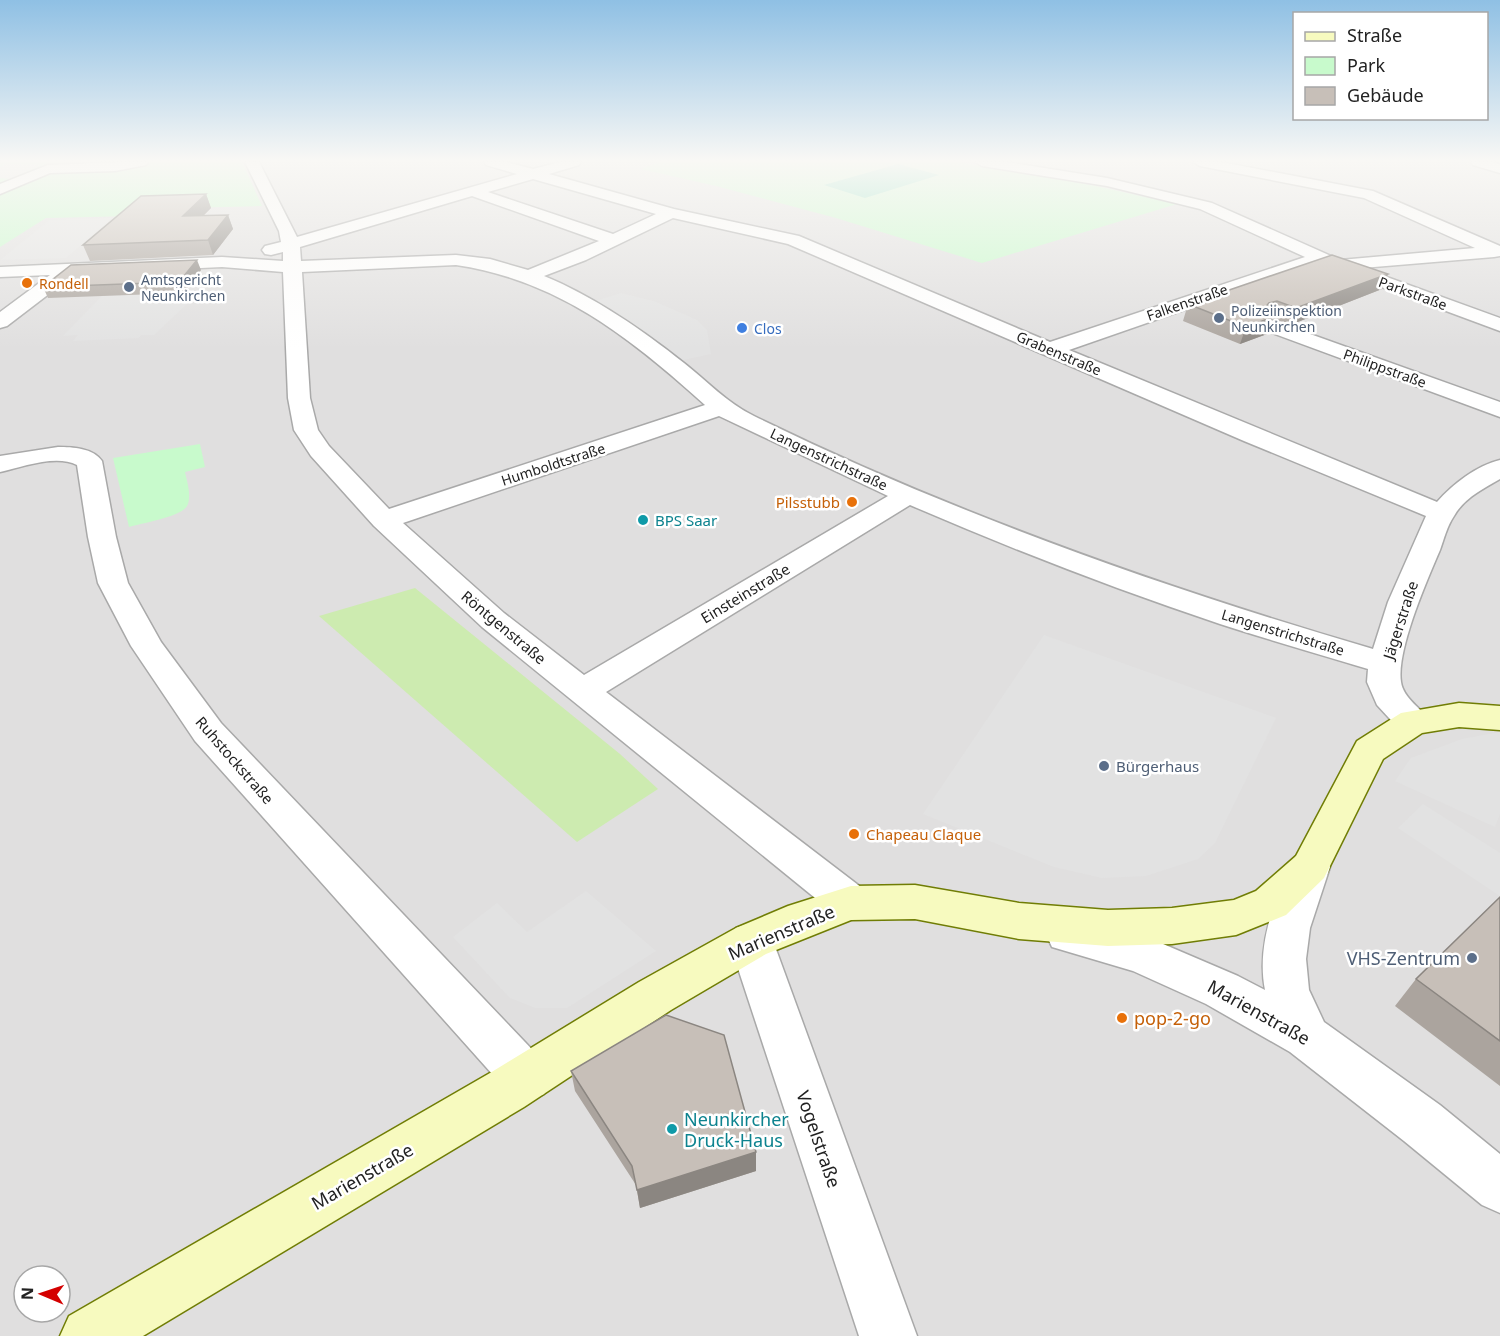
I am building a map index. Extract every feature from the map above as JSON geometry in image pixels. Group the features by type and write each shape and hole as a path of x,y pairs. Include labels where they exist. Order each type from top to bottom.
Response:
{"street":[{"name":"Röntgenstraße","path":"284,224 292,256 299,398 306,430 320,451 384,520 493,620 851,903"},
{"path":"0,272 222,262 292,256 382,224"},
{"path":"568,224 613,240"},
{"path":"530,275 647,224"},
{"name":"Grabenstraße","path":"722,224 793,240 1253,436 1441,513"},
{"name":"Parkstraße","path":"1248,224 1331,262 1500,325"},
{"path":"1437,224 1498,251"},
{"name":"Falkenstraße","path":"1050,349 1298,264 1498,251"},
{"name":"Langenstrichstraße","path":"292,256 482,262 530,275 575,297 625,330 696,383 722,407 908,495 1093,569 1219,613 1385,663"},
{"path":"0,322 70,269"},
{"name":"Philippstraße","path":"1271,326 1500,410"},
{"name":"Humboldtstraße","path":"384,520 722,407"},
{"name":"Ruhstockstraße","path":"0,464 65,454 81,455 89,461 102,537 113,583 147,646 194,713 208,732 527,1078"},
{"name":"Jägerstraße","path":"1413,722 1389,697 1384,682 1385,663 1403,602 1441,513 1461,491 1500,468"},
{"name":"Einsteinstraße","path":"582,692 908,495"},
{"path":"1307,1037 1287,988 1282,957 1290,925 1310,867 1370,750 1413,722 1459,715 1500,718"},
{"path":"1019,921 1119,928 1172,926 1236,917 1271,903 1310,867"},
{"name":"Marienstraße","path":"89,1336 527,1078 655,996 751,941 803,919 851,903 915,902 1019,921 1142,954 1221,990 1307,1037 1422,1123 1500,1187"},
{"name":"Vogelstraße","path":"751,941 888,1336"}],"shaded area":[{"path":"0,224 1500,224 1500,1336 0,1336"},
{"path":"45,224 105,224 66,258 0,260"},
{"path":"193,292 189,302 154,335 141,335 139,338 73,341 78,335 63,336 102,296"},
{"path":"621,293 654,301 697,320 707,330 711,354 669,363 586,304"},
{"name":"Bürgerhaus","path":"1044,635 1276,718 1215,843 1198,859 1146,876 1102,878 1054,867 923,814"},
{"path":"1500,732 1500,814 1495,827 1395,781 1411,758 1462,739"},
{"path":"1423,804 1500,853 1500,896 1398,828"},
{"path":"586,891 656,951 567,1008 535,1008 510,998 453,937 497,903 527,932"}],"green space":[{"path":"0,224 36,224 0,247"},
{"path":"857,224 1110,224 982,263"},
{"path":"200,444 205,467 185,472 189,494 187,506 169,516 129,527 113,458"},
{"path":"415,588 620,754 658,789 577,842 319,616"}],"building":[{"path":"107,224 221,224 208,240 83,245"},
{"path":"1332,255 1388,274 1296,308 1277,301 1269,303 1264,309 1273,317 1246,327 1188,304"},
{"path":"197,260 179,282 43,287 71,265"},
{"path":"1500,897 1500,1041 1416,979"},
{"name":"Neunkircher Druck-Haus","path":"666,1015 724,1035 756,1152 637,1190 632,1166 571,1071"}],"place":[{"name":"Rondell","path":"27,283"},
{"name":"Amtsgericht Neunkirchen","path":"129,287"},
{"name":"Polizeiinspektion Neunkirchen","path":"1219,318"},
{"name":"Clos","path":"742,328"},
{"name":"Pilsstubb","path":"852,502"},
{"name":"BPS Saar","path":"643,520"},
{"name":"Bürgerhaus","path":"1104,766"},
{"name":"Chapeau Claque","path":"854,834"},
{"name":"VHS-Zentrum","path":"1472,958"},
{"name":"pop-2-go","path":"1122,1018"},
{"name":"Neunkircher Druck-Haus","path":"672,1129"}]}
